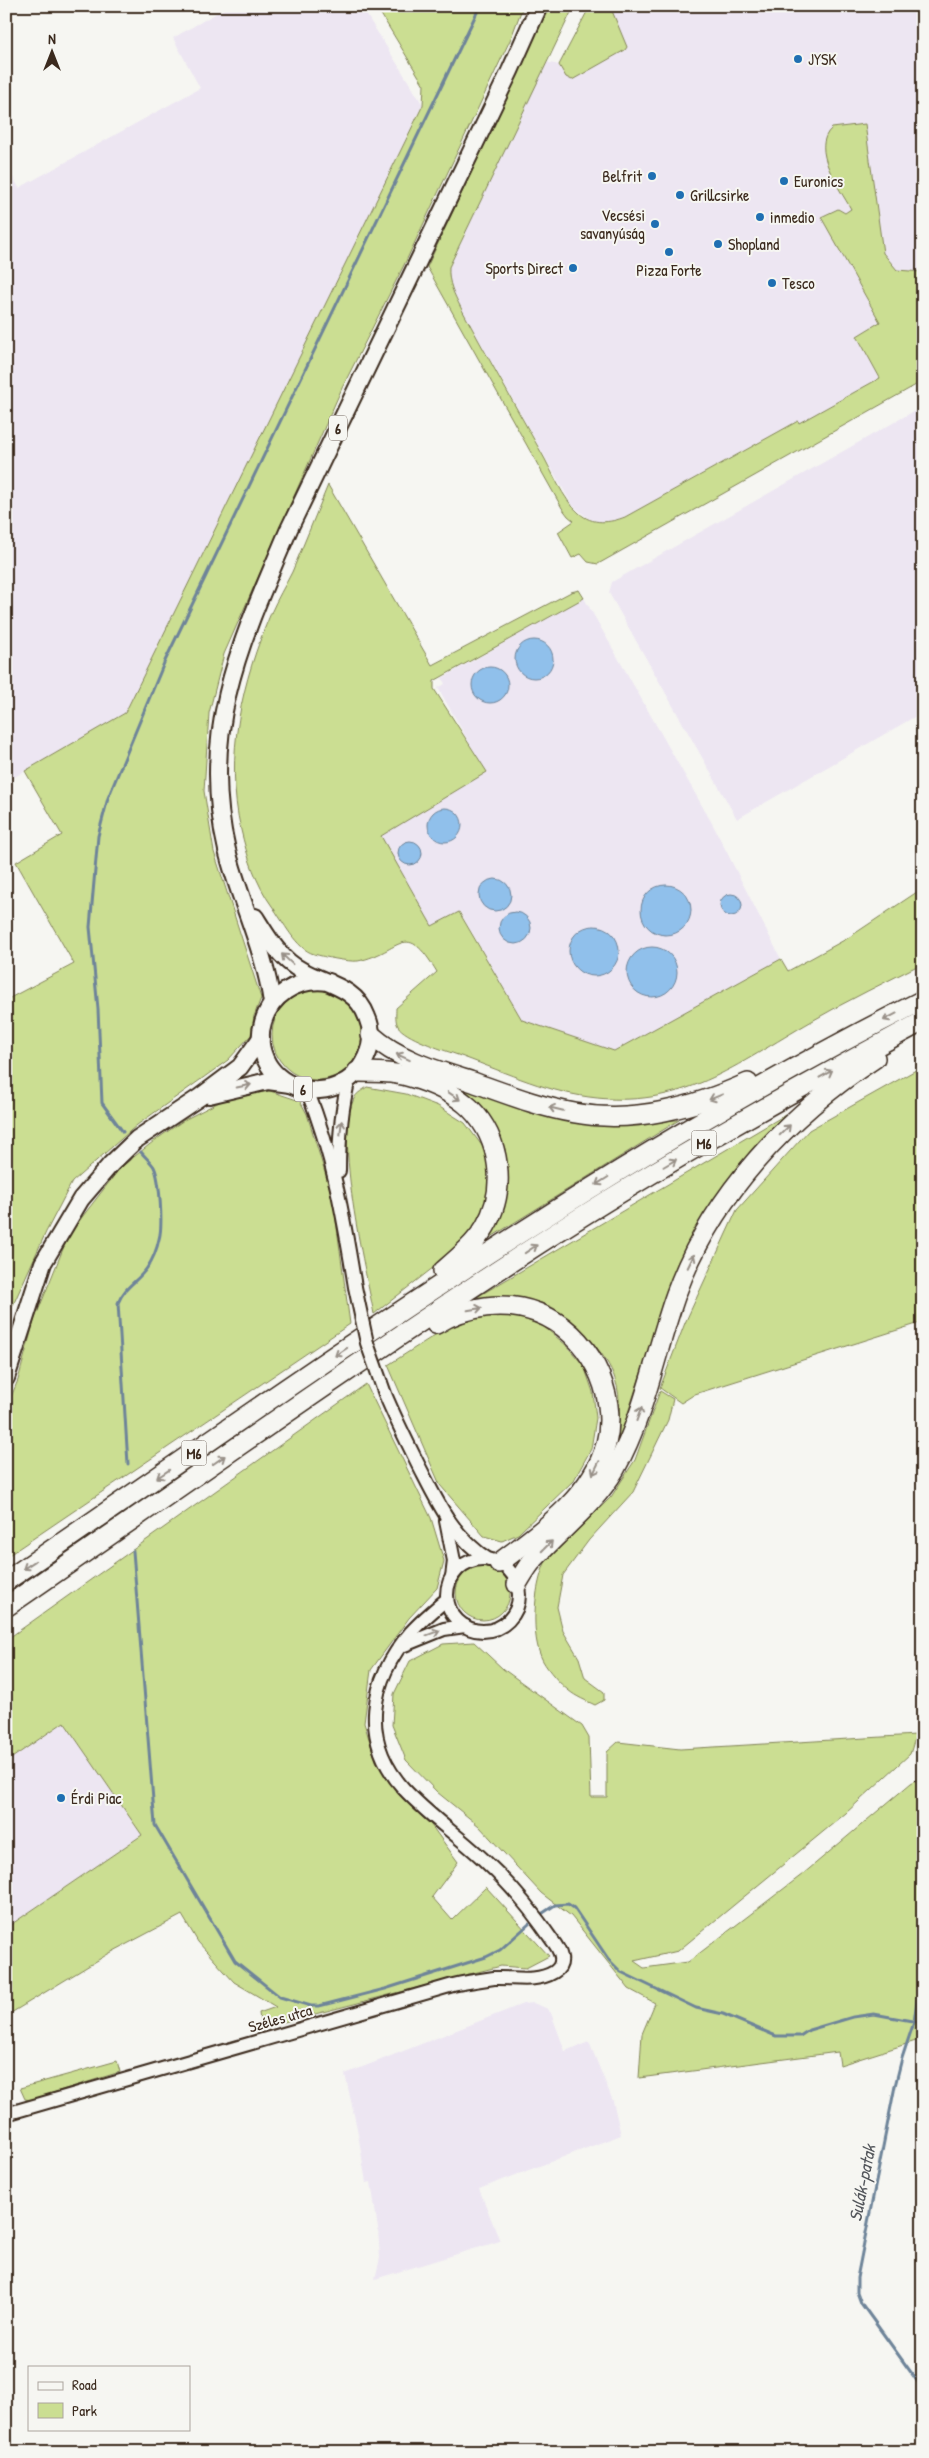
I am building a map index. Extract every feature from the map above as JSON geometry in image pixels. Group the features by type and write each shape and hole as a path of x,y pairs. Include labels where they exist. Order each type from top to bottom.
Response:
{"highway":[{"name":"M6","path":"6,1581 381,1325 523,1231 653,1150 856,1035 923,1000"},
{"name":"M6","path":"6,1607 382,1348 539,1244 627,1188 771,1104 923,1021"},
{"path":"517,1584 533,1560 593,1500 615,1469 640,1410 676,1293 702,1238 736,1186 774,1141 827,1092 874,1059 923,1032"},
{"path":"371,1035 382,1045 400,1056 529,1101 576,1113 627,1116 677,1108 714,1098 856,1035"},
{"path":"353,1075 393,1073 410,1076 446,1091 460,1100 484,1126 494,1149 498,1172 493,1207 478,1238 458,1259 381,1325"},
{"path":"382,1348 416,1336 464,1311 476,1308 508,1307 539,1313 556,1322 582,1345 594,1362 602,1382 608,1413 606,1444 598,1463 574,1499 526,1543 494,1562"}],"main road":[{"name":"6","path":"272,1003 264,964 227,850 222,824 218,777 220,726 235,664 289,529 510,71 539,6"},
{"name":"6","path":"200,1097 268,1081 290,1084 307,1090 329,1089 353,1075 368,1055 371,1035 368,1019 357,998 344,988 290,964 269,939 244,901"},
{"name":"6","path":"290,1084 278,1076 263,1052 261,1038 262,1023 272,1003 279,995 297,984 313,981 329,982"},
{"name":"6","path":"6,1378 43,1264 81,1199 117,1158 137,1139 200,1097 240,1067 261,1038"}],"street":[{"path":"340,1194 339,1145 344,1099 353,1075"},
{"path":"307,1090 326,1141 340,1194 355,1287 367,1343 395,1419 445,1516 474,1550 513,1575 517,1584 518,1605 506,1623 486,1631 464,1626 456,1619 447,1599"},
{"path":"402,1646 410,1633 447,1599 454,1561 445,1516"},
{"path":"452,1577 459,1568 468,1563 494,1562"},
{"path":"402,1646 444,1629 464,1626"},
{"name":"Széles utca","path":"6,2114 453,1985 496,1978 530,1979 555,1972 561,1964 562,1957 558,1947 522,1901 488,1863 414,1799 393,1774 383,1757 375,1725 377,1695 390,1661 402,1646"}],"shaded area":[{"path":"229,6 361,6 423,105 125,713 6,782 6,180 13,177 19,188 200,88 173,38"},
{"path":"610,6 921,6 923,272 897,270 883,253 865,124 856,126 828,166 852,209 845,213 838,209 821,217 880,322 857,336 880,378 799,423 797,421 625,517 614,521 601,522 589,519 572,505 451,289 449,268 546,62 559,65 561,71 611,12"},
{"path":"923,406 923,712 737,819 609,593 612,582"},
{"path":"584,598 713,825 781,959 614,1051 522,1020 460,912 432,926 380,836 486,772 438,688 445,684 442,678"},
{"name":"Érdi Piac","path":"64,1722 142,1835 6,1928 6,1762"},
{"path":"533,2003 546,2008 551,2013 565,2051 589,2042 613,2101 621,2135 479,2189 500,2241 375,2279 380,2258 378,2229 371,2182 366,2183 358,2133 345,2074 523,2004"}],"green space":[{"path":"376,6 523,6 511,38 406,261 342,388 224,654 209,713 204,791 214,852 261,998 254,1016 251,1035 228,1060 137,1125 72,1182 46,1232 13,1305 6,1327 6,1000 74,964 16,862 62,835 25,771 125,713 423,105 424,85"},
{"path":"549,6 574,6 449,267 449,278 461,308 558,484 573,507 584,517 601,522 625,517 880,378 857,336 880,322 821,217 838,209 845,213 851,209 834,180 825,157 824,146 826,136 832,128 865,124 883,253 897,270 923,272 923,381 598,564 588,562 581,554 572,558 558,532 574,521 562,508 427,267"},
{"path":"590,6 610,6 627,47 625,50 572,80 566,77 559,65"},
{"path":"328,485 432,665 571,592 579,590 584,598 434,681 434,689 487,772 381,836 432,926 459,912 522,1020 614,1051 781,959 788,971 848,938 923,888 923,963 853,998 732,1068 680,1090 652,1097 622,1099 589,1097 555,1090 433,1046 416,1039 402,1030 396,1022 396,1008 437,972 426,956 417,946 410,942 402,943 373,957 358,961 342,960 307,951 296,941 285,926 257,879 243,840 236,802 235,747 244,692 271,613 292,572"},
{"path":"317,990 334,993 349,1003 359,1018 362,1035 359,1052 349,1067 334,1077 317,1080 300,1077 285,1067 275,1052 272,1035 275,1018 285,1003 300,993"},
{"path":"923,1066 923,1322 695,1394 681,1403 660,1388 685,1323 737,1210 809,1130"},
{"path":"445,1082 600,1124 679,1120 488,1239 503,1208 507,1178 505,1149 494,1126"},
{"path":"367,1087 406,1094 438,1106 465,1123 486,1151 490,1181 483,1212 468,1235 443,1260 374,1314 358,1235 347,1140 349,1115 355,1097"},
{"path":"270,1091 300,1101 307,1114 333,1199 350,1324 6,1557 6,1409 18,1380 34,1321 69,1234 120,1168 154,1141 184,1120 225,1099"},
{"path":"785,1115 752,1149 722,1190 668,1291 618,1443 620,1411 619,1394 615,1379 605,1359 588,1337 568,1318 541,1303 523,1299 477,1297"},
{"path":"490,1315 515,1316 543,1326 566,1345 584,1366 593,1392 596,1418 591,1449 574,1480 518,1534 502,1541 484,1536 440,1485 388,1365 443,1330 464,1320"},
{"path":"366,1384 431,1518 444,1561 437,1588 409,1618 371,1670 364,1723 376,1761 397,1793 431,1825 458,1862 432,1897 452,1920 486,1887 549,1956 526,1968 501,1966 261,2028 259,2013 276,2007 234,1982 198,1942 182,1915 108,1954 6,2016 6,1928 142,1835 64,1722 6,1762 6,1640"},
{"path":"660,1391 673,1399 668,1420 633,1492 589,1540 563,1575 557,1607 563,1631 579,1658 585,1678 604,1692 604,1700 595,1705 578,1697 565,1687 551,1673 543,1661 536,1639 535,1626 538,1585 545,1563 611,1497 635,1460"},
{"path":"483,1566 493,1568 502,1574 508,1583 510,1593 508,1603 502,1612 493,1618 483,1620 473,1618 464,1612 458,1603 456,1593 458,1583 464,1574 473,1568"},
{"path":"474,1642 503,1669 582,1726 589,1738 591,1797 607,1797 607,1752 618,1742 680,1749 916,1735 910,1754 846,1813 678,1951 634,1961 644,1968 688,1962 803,1874 911,1783 923,1776 923,2029 919,2040 840,2065 838,2052 639,2078 642,2034 655,2003 629,1989 571,1916 541,1893 479,1826 437,1792 406,1760 392,1725 394,1694 410,1661 443,1644"},
{"path":"117,2061 120,2072 30,2100 25,2099 20,2088"}],"water":[{"path":"534,640 548,645 553,659 548,673 534,678 520,673 515,659 520,645"},
{"path":"490,667 503,672 508,685 503,698 490,703 477,698 472,685 477,672"},
{"path":"445,808 452,809 457,813 461,818 461,832 457,837 452,841 445,842 438,841 433,837 429,832 428,825 429,818 433,813 438,809"},
{"path":"410,841 419,844 422,853 419,862 410,865 401,862 398,853 401,844"},
{"path":"495,879 501,880 506,884 510,889 510,901 506,906 501,910 495,911 489,910 484,906 480,901 479,895 480,889 484,884 489,880"},
{"path":"661,885 671,885 684,892 691,905 691,915 684,928 671,935 661,935 652,931 645,924 641,915 641,905 645,896 652,889"},
{"path":"731,894 741,901 742,905 735,915 731,916 721,909 720,905 727,895"},
{"path":"515,912 521,913 526,917 530,922 530,934 526,939 521,943 515,944 509,943 504,939 500,934 499,928 500,922 504,917 509,913"},
{"path":"599,926 612,933 618,941 618,961 612,969 604,975 589,976 576,969 570,961 569,946 576,933 584,927"},
{"path":"657,947 670,954 676,962 676,982 670,990 662,996 647,997 634,990 628,982 627,967 634,954 642,948"}],"waterway":[{"path":"123,1132 102,1103 98,1009 90,927 98,836 108,798 164,663 480,6"},
{"path":"128,1464 118,1303 127,1288 143,1273 151,1261 158,1243 161,1224 156,1173 153,1165 141,1152"},
{"path":"133,1551 155,1825 235,1961 280,1997 311,2006 319,2006 385,1989 486,1957 500,1950 529,1924"},
{"path":"543,1913 555,1905 568,1904 574,1908 609,1960 621,1972 696,2008 723,2014 776,2036 800,2036 809,2030 853,2017 874,2014 923,2023"},
{"name":"Sulák-patak","path":"922,1964 914,2022 895,2086 857,2278 857,2292 861,2303 923,2389"}],"place":[{"name":"JYSK","path":"798,59"},
{"name":"Belfrit","path":"652,176"},
{"name":"Euronics","path":"784,181"},
{"name":"Grillcsirke","path":"680,195"},
{"name":"inmedio","path":"760,217"},
{"name":"Vecsési savanyúság","path":"655,224"},
{"name":"Shopland","path":"718,244"},
{"name":"Pizza Forte","path":"669,252"},
{"name":"Sports Direct","path":"573,268"},
{"name":"Tesco","path":"772,283"},
{"name":"Érdi Piac","path":"61,1798"}]}
